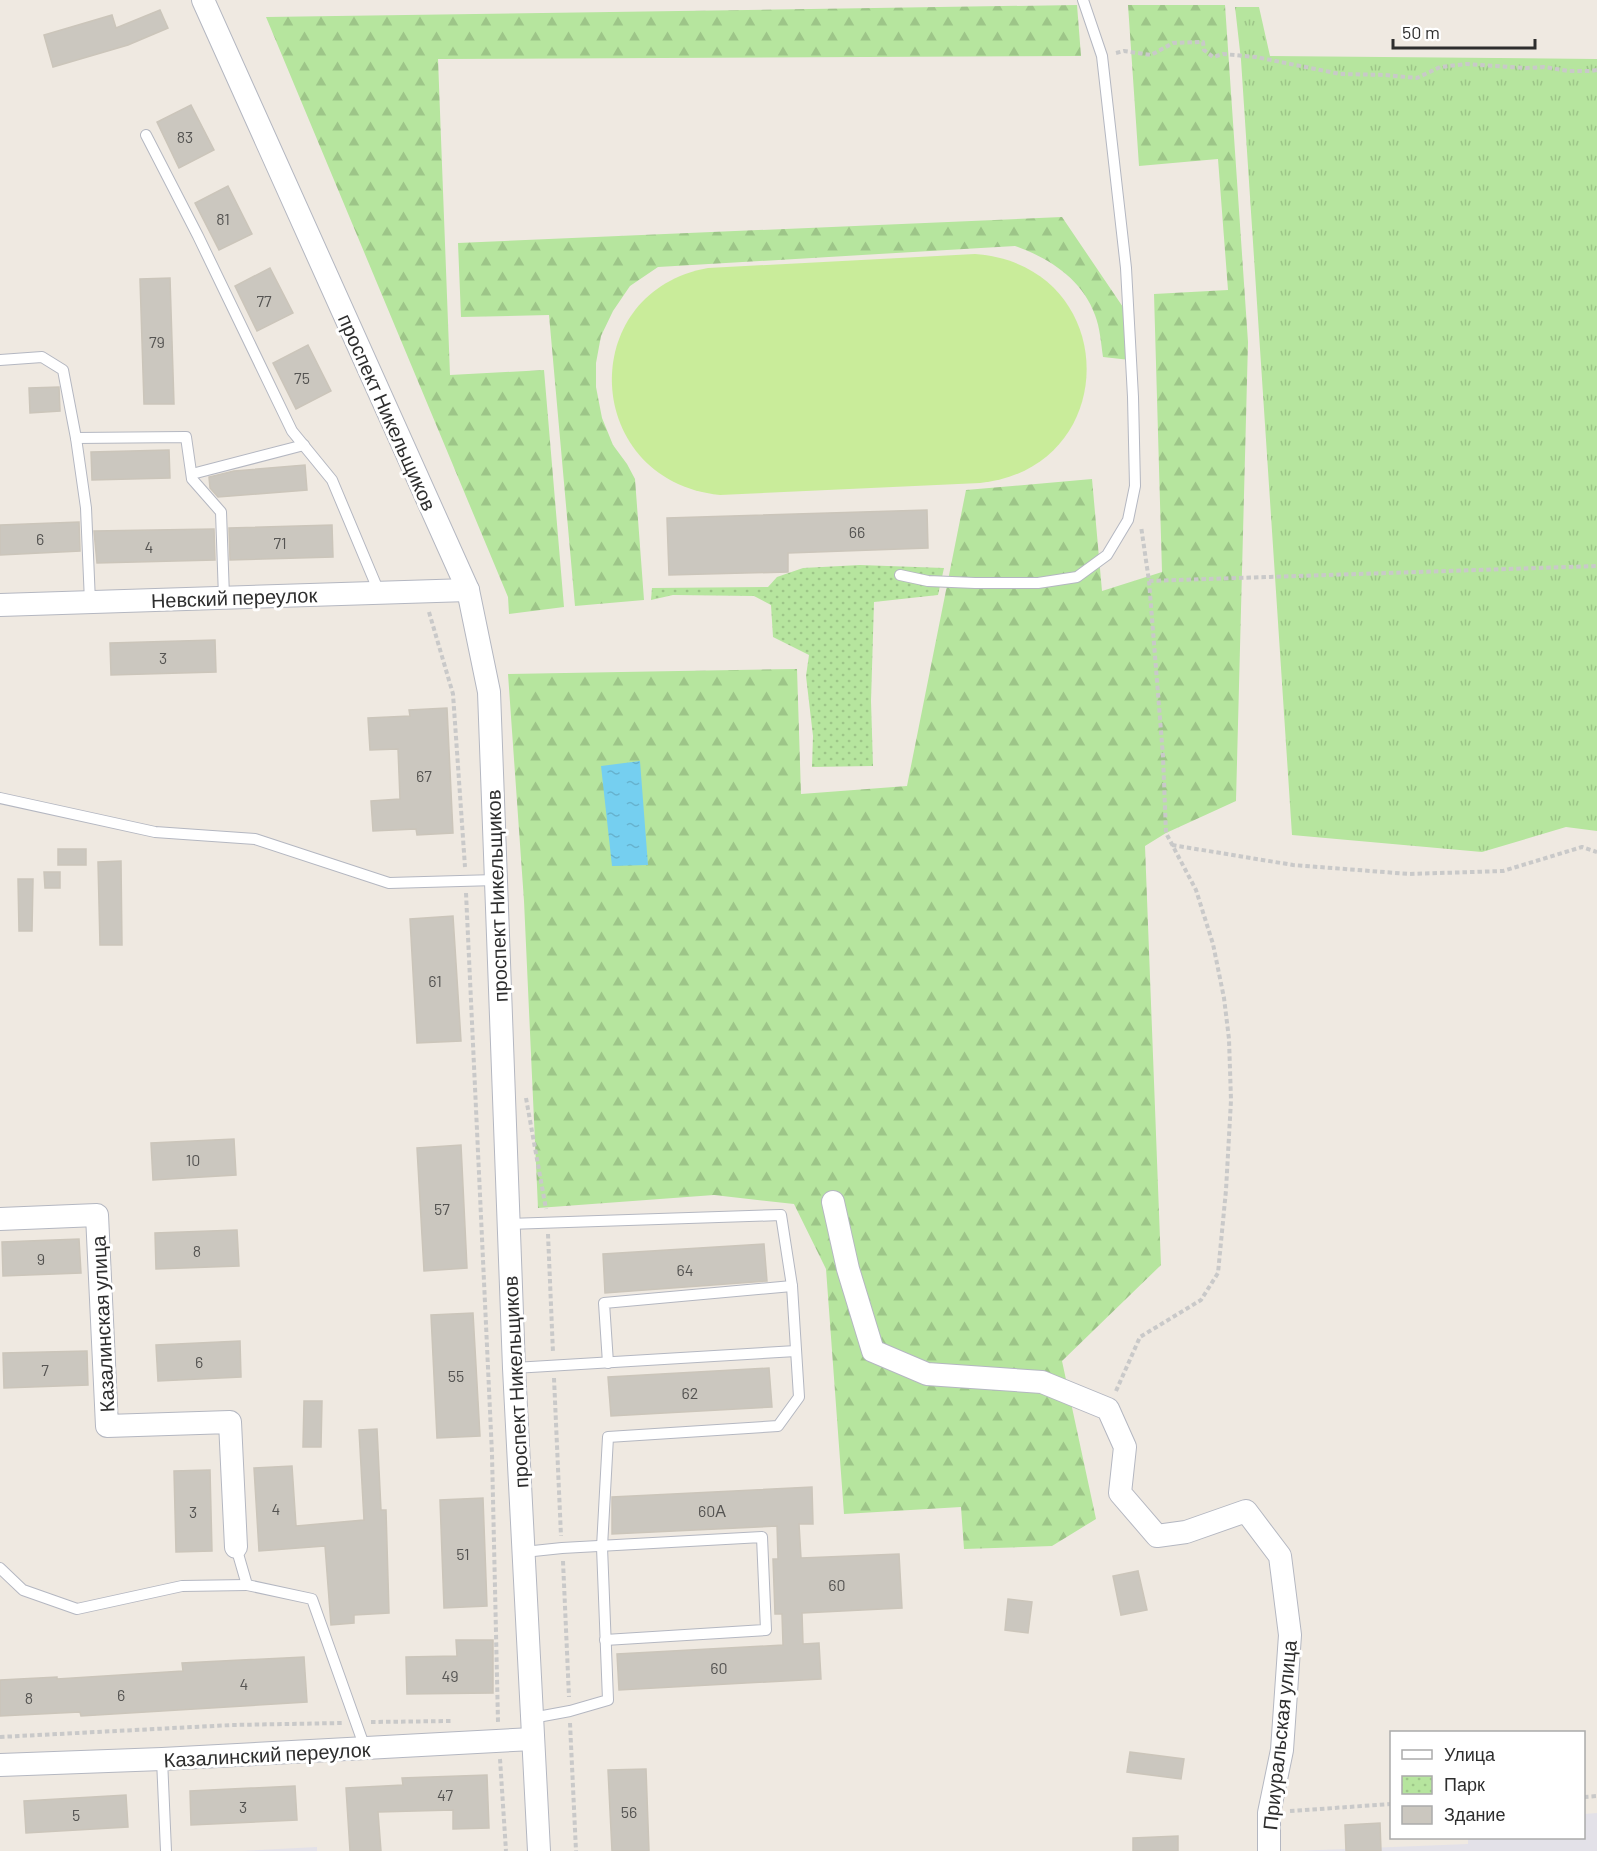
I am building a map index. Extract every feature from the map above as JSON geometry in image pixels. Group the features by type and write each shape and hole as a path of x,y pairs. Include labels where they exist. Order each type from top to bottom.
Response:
{"street":[{"name":"проспект Никельщиков","path":"203,0 468,590 489,692 514,1368 539,1851"},
{"name":"Невский переулок","path":"0,605 468,590"},
{"path":"833,1202 848,1269 873,1351 927,1374 1042,1382 1108,1408"},
{"name":"Казалинская улица","path":"0,1219 97,1215 107,1426 230,1422 236,1547"},
{"name":"Приуральская улица","path":"1108,1408 1125,1447 1120,1493 1157,1536 1186,1532 1246,1511 1280,1556 1290,1635 1282,1750 1269,1813 1269,1851"},
{"name":"Казалинский переулок","path":"0,1765 162,1760 365,1748 498,1730 532,1728"}],"lane":[{"path":"900,575 928,581 975,583 1038,584 1077,578 1107,555 1128,520 1136,486 1126,268 1102,56 1083,0"},
{"path":"146,135 198,236 292,431 332,480 379,592"},
{"path":"0,360 42,357 63,370 86,507 90,602"},
{"path":"76,438 186,437 192,478 221,512 224,597"},
{"path":"192,474 304,445"},
{"path":"0,798 155,832 255,839 389,883 495,880"},
{"path":"508,1224 781,1215 792,1286 799,1397 778,1426 608,1437 602,1547 608,1700 570,1711 532,1728"},
{"path":"608,1363 604,1303 792,1286"},
{"path":"514,1368 796,1351"},
{"path":"524,1552 762,1537 766,1630 605,1640"},
{"path":"236,1547 247,1585"},
{"path":"0,1568 23,1590 77,1609 182,1586 247,1585 312,1599 365,1748"},
{"path":"162,1760 166,1851"}],"path":[{"path":"1102,56 1124,51 1151,55 1173,43 1203,42 1204,50 1213,57 1223,54 1256,57 1340,74 1417,78 1440,67 1467,64 1544,67 1569,71 1597,70"},
{"path":"1108,1408 1140,1337 1201,1299 1218,1273 1231,1100 1229,1039 1214,944 1196,890 1166,833 1163,756 1149,581 1140,522"},
{"path":"1149,581 1597,566"},
{"path":"423,590 453,694 466,880 492,1454 498,1730 506,1851"},
{"path":"1171,845 1293,865 1409,874 1503,871 1582,847 1597,852"},
{"path":"0,1737 232,1725 462,1720"},
{"path":"498,1730 532,1728"},
{"path":"1269,1813 1390,1804"}],"shaded area":[{"path":"1597,1813 1597,1851 1294,1851 1468,1844 1468,1839 1585,1839 1585,1814"},
{"path":"317,1847 317,1851 242,1851"}],"green space":[{"path":"1077,5 1081,56 438,59 450,375 544,370 564,607 509,614 508,597 266,17"},
{"path":"1128,5 1225,5 1248,342 1236,801 1166,833 1145,846 1161,1265 1062,1361 1096,1519 1052,1546 964,1549 961,1507 844,1514 826,1269 794,1204 714,1195 538,1208 524,901 508,674 797,669 801,794 907,786 966,490 1092,479 1102,591 1162,572 1154,294 1228,290 1218,159 1139,166"},
{"path":"1235,7 1259,7 1270,56 1597,59 1597,831 1566,827 1482,852 1292,835 1241,60"},
{"path":"1062,217 1127,313 1130,360 1103,357 1097,320 1082,291 1052,264 1015,246 658,267 630,286 613,311 601,336 596,363 596,387 602,418 613,445 635,479 644,600 575,606 549,315 461,317 458,243"},
{"path":"975,254 1023,266 1058,292 1079,327 1087,367 1080,407 1061,442 1027,469 980,483 720,495 674,482 641,457 620,423 612,385 617,347 634,312 664,284 708,268"},
{"path":"860,565 944,568 938,595 874,602 871,701 873,766 812,767 813,736 806,676 809,655 773,637 771,605 754,596 673,595 651,600 652,588 768,587 777,577 803,568"}],"water":[{"path":"640,761 648,865 612,866 601,766"}],"building":[{"path":"160,10 168,28 128,45 53,67 44,35 112,15 116,28"},
{"path":"191,105 214,150 179,168 157,122"},
{"path":"228,186 252,234 219,250 195,203"},
{"path":"270,268 293,313 257,331 235,286"},
{"path":"170,278 174,404 144,404 140,279"},
{"path":"308,345 331,391 296,409 273,363"},
{"path":"59,387 60,411 30,413 29,388"},
{"path":"169,450 170,478 92,480 91,452"},
{"path":"305,465 307,490 218,497 210,488 209,477 234,471"},
{"path":"927,510 928,548 788,553 788,572 669,575 667,518"},
{"path":"79,522 80,551 0,555 0,525"},
{"path":"332,525 333,557 230,560 229,528"},
{"path":"214,529 215,560 97,563 94,531"},
{"path":"215,640 216,672 111,675 110,643"},
{"path":"447,708 453,833 417,835 416,829 373,831 371,801 400,799 398,749 370,750 368,718 410,716 409,710"},
{"path":"58,849 86,849 86,865 58,865"},
{"path":"121,861 122,945 100,945 98,862"},
{"path":"44,872 60,872 60,888 45,888"},
{"path":"18,879 33,879 32,931 19,931"},
{"path":"453,916 461,1041 417,1043 410,919"},
{"path":"234,1139 236,1175 153,1180 151,1143"},
{"path":"461,1145 467,1268 424,1271 417,1148"},
{"path":"237,1230 239,1266 156,1269 155,1233"},
{"path":"79,1239 81,1273 3,1276 2,1242"},
{"path":"764,1244 767,1281 605,1293 603,1254"},
{"path":"473,1313 480,1436 437,1438 431,1315"},
{"path":"240,1341 241,1377 158,1381 156,1345"},
{"path":"87,1351 88,1385 4,1388 3,1353"},
{"path":"769,1368 772,1407 611,1416 608,1377"},
{"path":"304,1401 322,1401 321,1447 303,1447"},
{"path":"377,1429 381,1510 386,1510 389,1613 354,1615 354,1623 331,1625 325,1546 259,1551 254,1468 292,1466 296,1526 364,1520 359,1430"},
{"path":"210,1470 212,1551 176,1552 174,1471"},
{"path":"812,1487 813,1524 799,1524 801,1558 899,1554 902,1608 802,1613 803,1644 819,1643 821,1679 619,1690 617,1654 783,1645 782,1614 775,1614 773,1559 778,1559 777,1526 612,1534 612,1497"},
{"path":"483,1498 487,1606 444,1608 440,1500"},
{"path":"1138,1571 1147,1610 1121,1615 1113,1576"},
{"path":"1008,1599 1032,1602 1028,1633 1005,1630"},
{"path":"456,1640 493,1640 493,1693 407,1694 406,1657 457,1656"},
{"path":"304,1657 307,1702 81,1716 80,1712 0,1716 0,1680 57,1677 57,1679 183,1671 182,1663"},
{"path":"1130,1752 1184,1759 1181,1779 1127,1772"},
{"path":"646,1769 649,1851 612,1851 608,1770"},
{"path":"487,1775 489,1828 453,1829 453,1810 378,1812 381,1851 350,1851 346,1788 403,1785 402,1778"},
{"path":"295,1786 297,1820 191,1825 190,1791"},
{"path":"126,1795 128,1827 26,1833 24,1801"},
{"path":"1380,1823 1381,1851 1346,1851 1345,1825"},
{"path":"1178,1836 1178,1851 1133,1851 1133,1838"}]}
